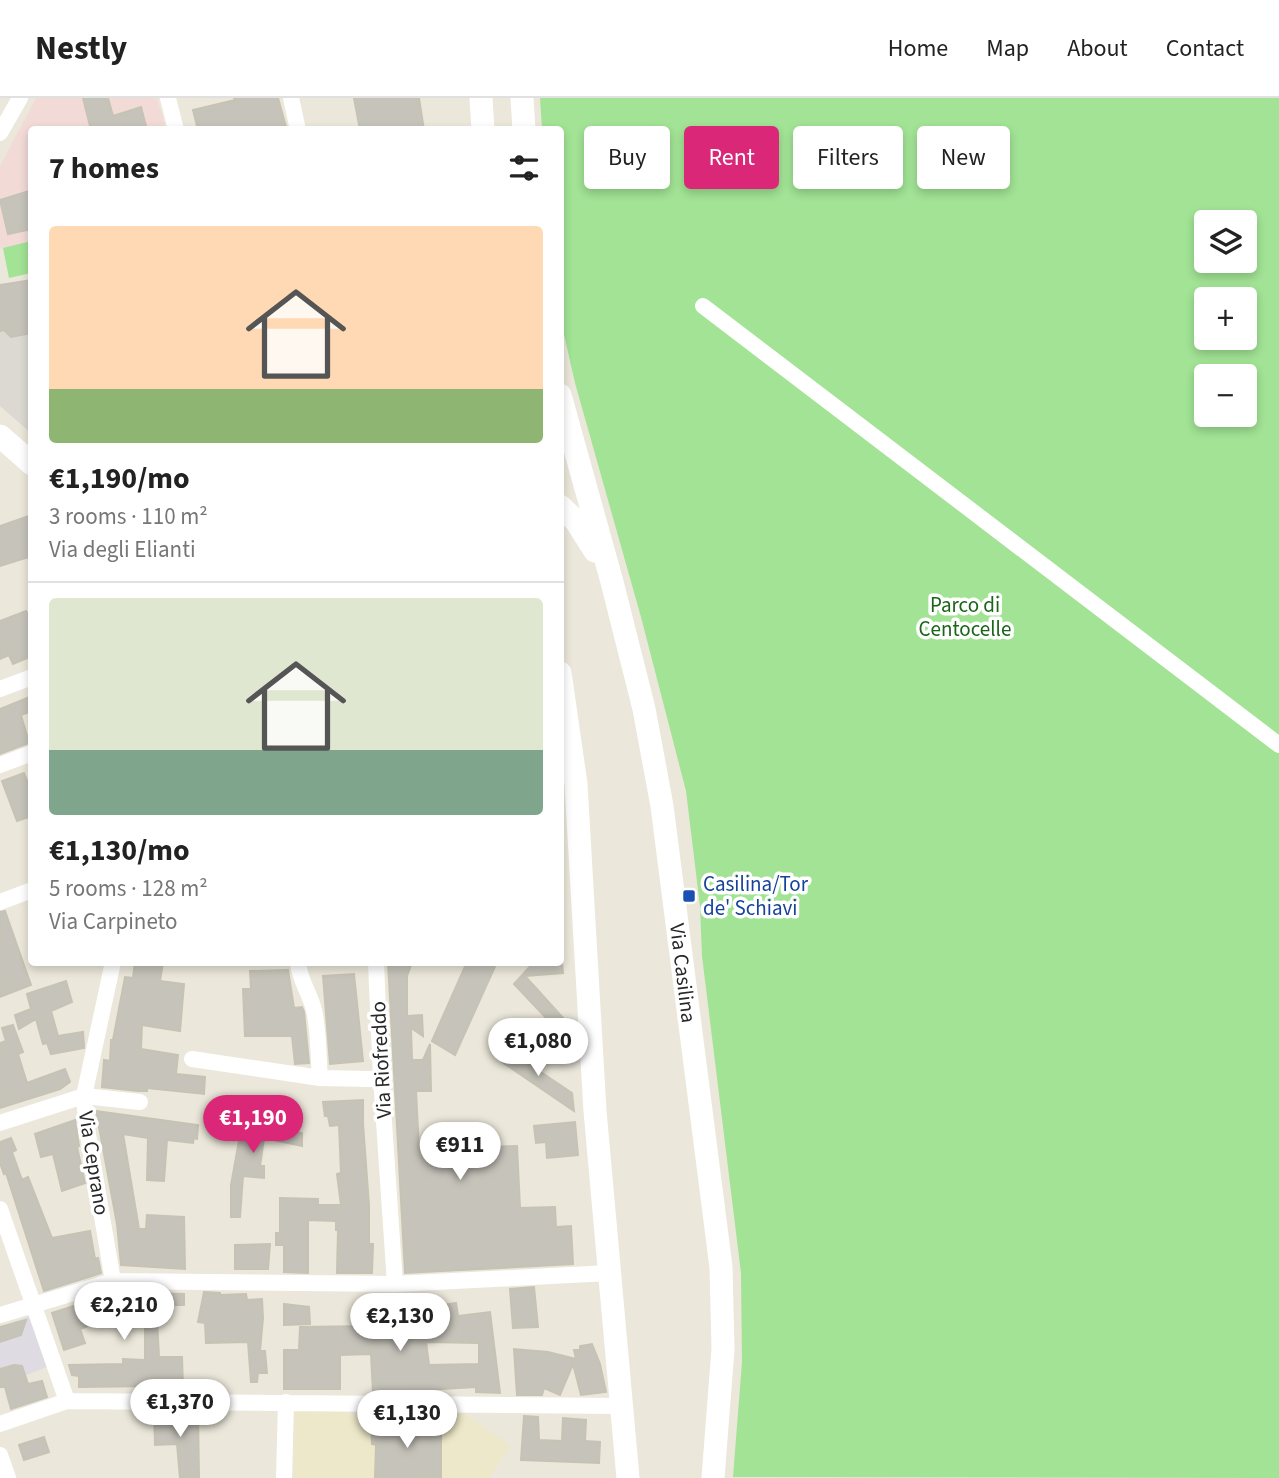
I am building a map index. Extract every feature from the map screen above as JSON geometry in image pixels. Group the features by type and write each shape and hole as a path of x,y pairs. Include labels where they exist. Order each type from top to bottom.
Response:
{"main road":[{"path":"481,98 483,126"},
{"path":"522,98 524,126"},
{"name":"Via Casilina","path":"564,409 612,582 656,768 720,1256 723,1349 713,1478"},
{"path":"0,436 28,460"},
{"path":"564,510 582,529 612,582"},
{"path":"564,701 576,784 595,1111 628,1478"}],"street":[{"path":"0,133 20,98"},
{"path":"168,98 175,126"},
{"path":"291,98 297,126"},
{"path":"704,306 1279,745"},
{"path":"0,688 28,678"},
{"path":"0,765 28,754"},
{"path":"0,902 28,892"},
{"name":"Via Ceprano","path":"112,966 85,1096 86,1123 113,1281"},
{"path":"298,966 315,1015 320,1078"},
{"name":"Via Riofreddo","path":"376,966 381,1078 396,1284"},
{"path":"192,1059 320,1078 370,1079"},
{"path":"0,1124 85,1096 140,1102"},
{"path":"0,1209 68,1401"},
{"path":"0,1315 113,1281 396,1284 610,1273"},
{"path":"0,1424 68,1401 623,1405"},
{"path":"284,1478 286,1402"},
{"path":"0,1455 8,1478"}],"shaded area":[{"path":"36,98 157,98 165,126 28,126 28,242 0,249 0,166"},
{"path":"7,329 11,337 28,333 28,430 0,406 0,331"},
{"path":"30,1316 49,1366 4,1384 0,1375 0,1327"},
{"path":"295,1408 342,1409 348,1415 356,1415 362,1408 459,1410 510,1446 489,1478 294,1478"}],"green space":[{"name":"Parco di Centocelle","path":"540,98 1279,98 1279,1478 733,1477 742,1362 741,1273 702,956 700,906 686,791 641,617 575,383 564,335 564,126 542,126"},
{"path":"28,242 28,274 9,278 3,248"}],"building":[{"path":"83,98 108,98 113,116 141,107 146,126 90,126"},
{"path":"234,98 278,98 286,126 197,126 193,110 235,100"},
{"path":"354,98 419,98 423,126 359,126"},
{"path":"28,191 28,230 8,234 0,200"},
{"path":"28,281 28,334 11,337 4,330 0,331 0,285"},
{"path":"28,516 28,557 0,566 0,526"},
{"path":"26,611 28,658 13,664 9,655 0,659 0,621"},
{"path":"28,698 28,712 21,715 28,743 0,754 0,709"},
{"path":"24,773 28,783 28,817 17,821 2,781"},
{"path":"5,911 31,985 0,997 0,912"},
{"path":"134,966 162,966 160,981 184,984 180,1031 142,1025 141,1049 178,1055 176,1074 205,1077 204,1094 102,1087 104,1060 110,1061 111,1040 125,977 133,978"},
{"path":"388,966 411,966 407,976 407,1016 422,1015 423,1036 411,1028 412,1060 423,1060 430,1044 431,1091 416,1091 419,1149 517,1146 520,1208 555,1207 556,1227 571,1226 573,1264 405,1273"},
{"path":"465,966 495,966 455,1055 432,1041"},
{"path":"530,966 562,966 563,973 525,976 564,1019 565,1038 514,984"},
{"path":"288,970 294,1008 302,1007 304,1012 309,1063 295,1064 292,1036 245,1036 243,989 251,989 250,971"},
{"path":"354,974 363,1061 330,1064 323,976"},
{"path":"66,981 72,1002 51,1011 58,1036 83,1032 84,1048 51,1054 47,1043 43,1044 36,1019 19,1029 15,1015 31,1009 27,994"},
{"path":"13,1025 23,1052 18,1054 27,1083 65,1069 70,1082 60,1089 0,1108 0,1043 6,1041 2,1028"},
{"path":"502,1046 572,1093 574,1111 502,1062"},
{"path":"363,1100 369,1244 373,1244 372,1273 337,1273 336,1221 308,1220 308,1273 284,1272 284,1245 276,1245 276,1233 280,1233 280,1198 318,1199 318,1205 341,1205 337,1174 341,1173 339,1125 330,1126 323,1102"},
{"path":"96,1111 198,1125 197,1139 194,1138 193,1143 167,1140 164,1181 147,1180 148,1138 123,1134 139,1229 146,1229 147,1215 184,1217 185,1269 121,1265 117,1224"},
{"path":"75,1120 77,1147 85,1183 62,1191 53,1154 41,1157 35,1134"},
{"path":"231,1121 302,1133 302,1146 264,1138 260,1166 264,1166 264,1178 243,1176 240,1217 231,1217 231,1185 240,1135 229,1134"},
{"path":"575,1122 578,1155 547,1158 546,1142 536,1143 534,1126"},
{"path":"11,1138 16,1150 12,1152 22,1180 28,1177 52,1238 90,1231 95,1259 98,1258 101,1273 44,1291 6,1173 4,1174 0,1163 0,1142"},
{"path":"270,1244 268,1269 235,1269 235,1245"},
{"path":"534,1287 538,1327 513,1328 510,1289"},
{"path":"121,1292 184,1294 184,1305 165,1305 165,1315 157,1319 159,1357 182,1357 183,1388 170,1390 155,1389 155,1386 79,1387 79,1376 72,1375 69,1365 123,1364 123,1359 145,1360 145,1322 135,1320 134,1307 103,1317 104,1320 80,1329 85,1343 64,1350 52,1313 83,1303 84,1306"},
{"path":"204,1292 220,1295 246,1294 247,1300 262,1299 260,1351 265,1351 267,1373 258,1373 257,1382 251,1382 248,1342 206,1343 205,1323 198,1322"},
{"path":"395,1297 395,1330 429,1328 427,1313 443,1312 443,1305 456,1303 458,1316 490,1312 500,1393 476,1392 476,1387 373,1393 371,1354 340,1355 340,1389 284,1389 284,1350 299,1350 300,1327 369,1326 369,1298","holes":["426,1342 479,1343 479,1364 429,1365"]},
{"path":"284,1304 309,1307 310,1324 284,1325"},
{"path":"26,1320 21,1335 0,1342 0,1327"},
{"path":"592,1344 606,1392 581,1395 573,1364 560,1395 544,1388 542,1395 517,1395 514,1349 548,1352 576,1359 574,1350"},
{"path":"22,1366 28,1384 42,1381 47,1397 11,1409 5,1387 0,1387 0,1369"},
{"path":"154,1412 198,1413 199,1478 180,1478 177,1444 155,1445"},
{"path":"524,1416 538,1417 539,1440 562,1441 563,1418 586,1420 585,1441 600,1442 599,1463 521,1460"},
{"path":"371,1422 423,1422 423,1427 441,1427 441,1477 375,1478 376,1445 372,1444"},
{"path":"44,1437 49,1452 24,1460 19,1445"}],"place":[{"name":"Casilina/Tor de' Schiavi","path":"689,896"}]}
